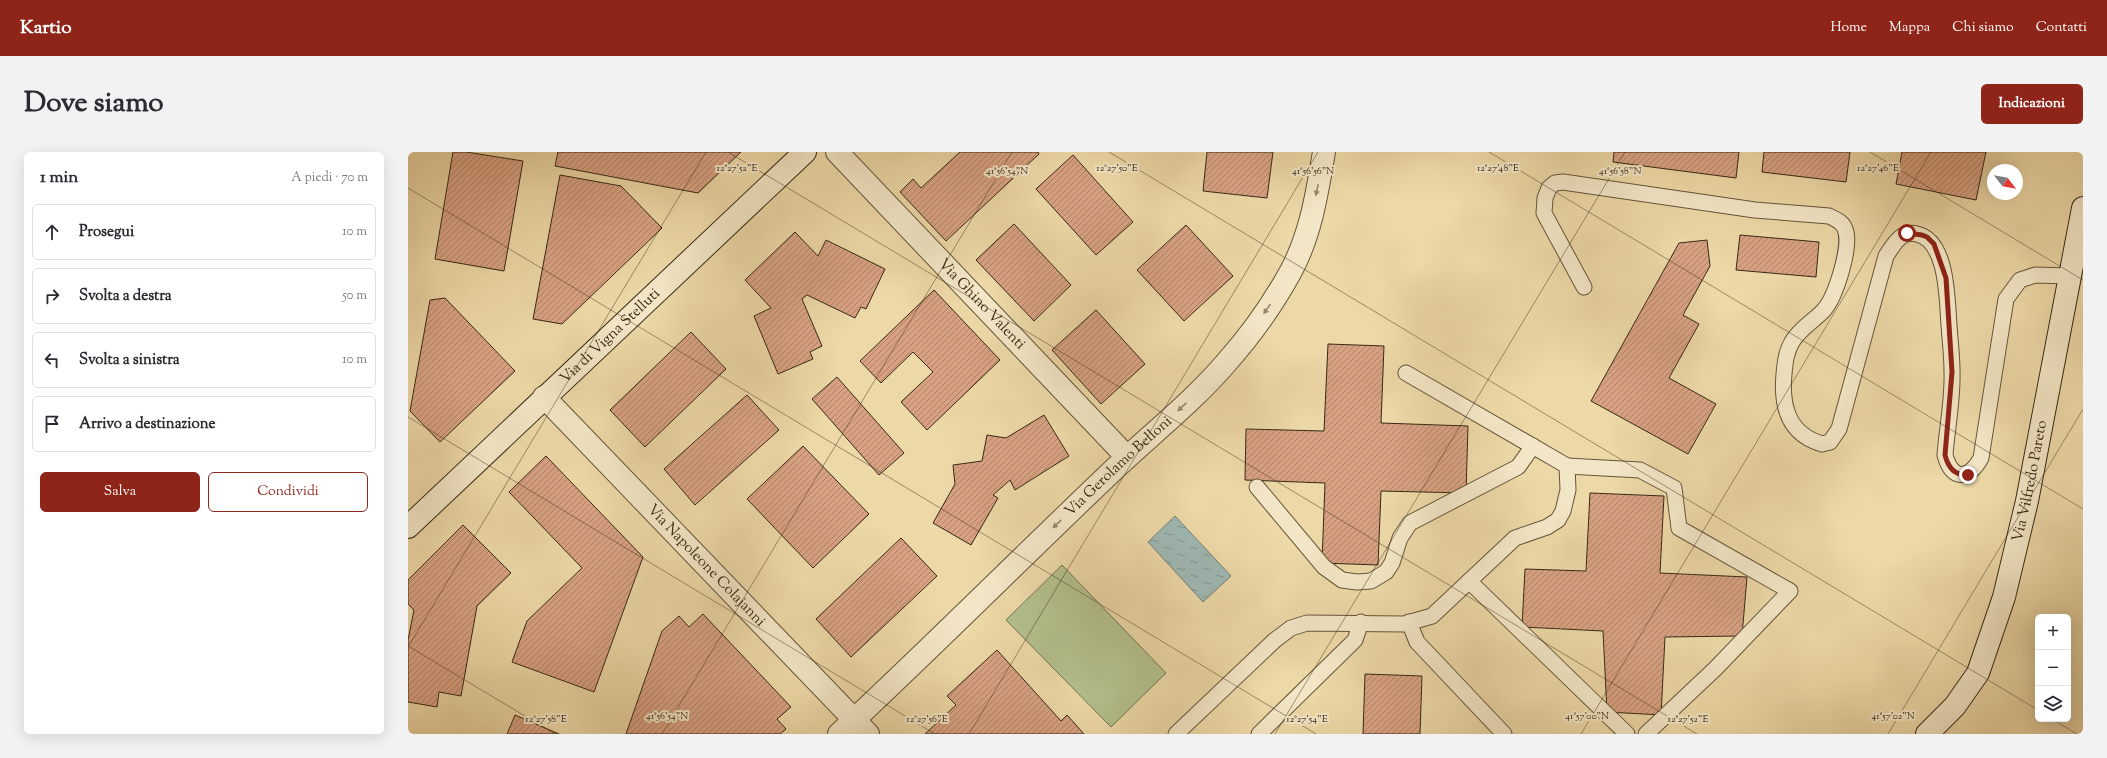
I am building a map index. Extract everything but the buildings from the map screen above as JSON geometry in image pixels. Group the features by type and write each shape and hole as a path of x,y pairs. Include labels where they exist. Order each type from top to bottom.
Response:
{"street":[{"name":"Via di Vigna Stelluti","path":"410,520 544,397 805,152"},
{"name":"Via Ghino Valenti","path":"837,152 1126,457"},
{"name":"Via Gerolamo Belloni","path":"854,729 1126,457 1183,406 1226,364 1251,333 1279,292 1304,245 1312,220 1324,152"},
{"name":"Via Vilfredo Pareto","path":"1927,734 1955,706 1978,673 2004,597 2025,509 2083,208"},
{"name":"Via Napoleone Colajanni","path":"544,397 854,729"}],"lane":[{"path":"1584,287 1544,213 1545,198 1549,188 1555,183 1563,182 1755,210 1829,216 1839,221 1845,227 1848,237 1836,286 1824,309 1802,328 1792,342 1785,358 1782,395 1785,410 1792,424 1800,433 1822,444 1830,442 1839,429 1886,256 1897,239 1907,233 1927,237 1934,244 1946,278 1952,372 1945,455 1947,464 1952,470 1961,475 1968,475 1981,458 2006,299 2020,280 2035,275 2069,276"},
{"path":"1406,374 1567,466 1640,470 1674,488 1679,528 1790,591 1715,669 1646,734"},
{"path":"1257,487 1324,566 1342,580 1357,582 1371,581 1386,572 1392,563 1400,538 1410,523 1518,467 1533,446"},
{"path":"1176,734 1274,640 1291,628 1307,623 1409,622 1432,616 1515,538 1547,527 1558,520 1564,511 1568,490 1567,466"},
{"path":"1469,581 1627,734"},
{"path":"1259,734 1355,640 1360,622"},
{"path":"1409,622 1417,642 1504,734"}],"green space":[{"path":"1062,565 1166,673 1111,727 1006,620"}],"water":[{"path":"1175,516 1231,576 1203,602 1148,542"}],"route":[{"path":"1907,233 1927,237 1934,244 1946,278 1952,372 1945,455 1947,464 1952,470 1961,475 1968,475"}]}
